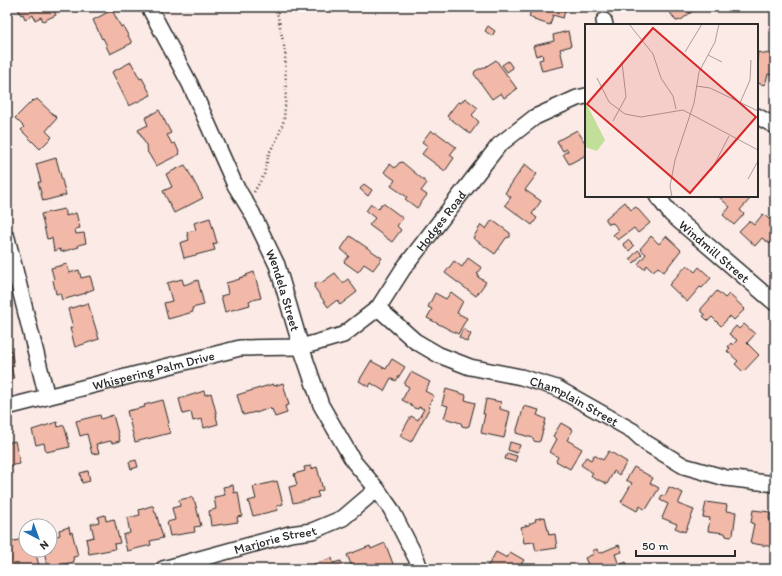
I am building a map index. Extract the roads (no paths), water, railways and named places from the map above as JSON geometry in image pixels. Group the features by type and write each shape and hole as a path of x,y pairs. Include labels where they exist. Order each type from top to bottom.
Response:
{"street":[{"name":"Wendela Street","path":"149,7 190,84 235,185 277,265 301,347 322,405 354,462 377,489 391,509 417,560 420,569"},
{"name":"Hodges Road","path":"301,347 342,335 378,308 403,270 499,145 535,118 585,96"},
{"path":"758,117 775,126"},
{"name":"Windmill Street","path":"658,197 671,214 775,303"},
{"path":"7,238 47,397"},
{"name":"Champlain Street","path":"378,308 415,341 439,355 470,367 521,377 557,388 633,431 646,443 684,466 726,478 775,484"},
{"name":"Whispering Palm Drive","path":"7,407 240,348 301,347"},
{"name":"Marjorie Street","path":"163,569 290,534 312,531 343,518 377,489"}]}
